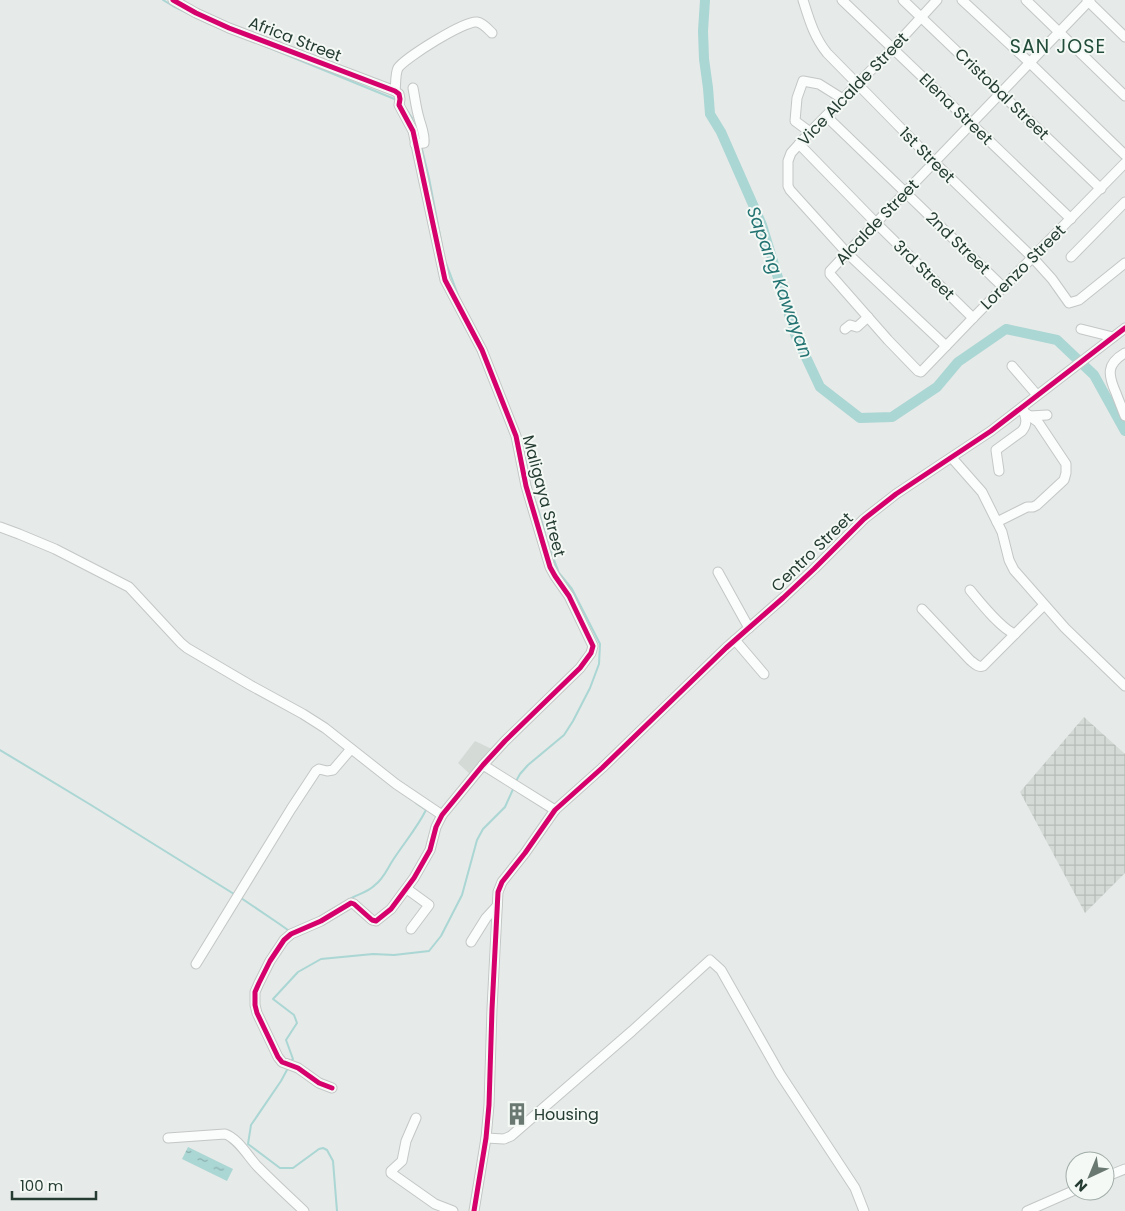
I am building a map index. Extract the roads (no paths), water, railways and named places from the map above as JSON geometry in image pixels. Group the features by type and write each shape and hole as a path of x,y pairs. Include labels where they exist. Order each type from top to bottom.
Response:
{"street":[{"name":"Africa Street","path":"173,0 229,28 398,99"},
{"name":"1st Street","path":"803,0 819,44 826,54 1033,258 1069,303 1079,300 1125,263"},
{"name":"Elena Street","path":"842,0 1071,219"},
{"name":"Cristobal Street","path":"904,0 1101,189"},
{"name":"Vice Alcalde Street","path":"847,253 790,190 788,186 789,156 937,0"},
{"path":"962,0 1125,155"},
{"path":"1026,0 1125,96"},
{"path":"1089,0 1125,37"},
{"name":"Alcalde Street","path":"868,317 831,276 830,271 1089,0"},
{"path":"398,99 397,72 400,67 424,48 454,29 471,22 477,22 485,26 492,33"},
{"path":"253,26 253,31 260,35 260,40"},
{"path":"810,132 795,121 797,98 803,81 819,84 842,99"},
{"path":"413,88 425,142 418,144"},
{"name":"Maligaya Street","path":"332,1088 321,1084 280,1060 275,1050 258,1013 255,999 259,983 270,961 284,940 291,934 321,922 351,904 354,904 372,920 376,921 391,909 407,889 427,856 442,815 505,741 580,668 591,653 593,646 569,596 550,567 527,490 516,436 482,350 445,280 418,144 398,99"},
{"name":"2nd Street","path":"826,116 1003,287"},
{"name":"3rd Street","path":"799,144 973,318"},
{"name":"Lorenzo Street","path":"868,317 918,371 922,372 1125,163"},
{"path":"1070,257 1125,202"},
{"path":"847,253 946,346"},
{"path":"845,329 850,325 857,327 868,317"},
{"path":"1124,328 1125,339"},
{"name":"Centro Street","path":"474,1211 486,1138 490,1088 498,892 502,882 555,810 602,768 735,640 814,569 864,519 896,494 991,431 1025,412 1037,395 1124,328"},
{"path":"1081,329 1112,338"},
{"path":"1125,353 1116,358 1109,372 1111,382 1125,416"},
{"path":"1012,366 1037,395"},
{"path":"1025,412 1047,415"},
{"path":"999,471 996,450 1022,431 1026,421 1025,412"},
{"path":"997,522 1027,507 1037,505 1064,480 1066,474 1066,464 1038,422 1025,412"},
{"path":"952,458 982,492 997,522 1011,566 1070,634 1125,686"},
{"path":"0,527 55,549 129,587 187,648 325,728 396,784 442,815"},
{"path":"718,572 749,628"},
{"path":"970,590 1002,625 1015,634"},
{"path":"922,609 970,660 979,667 983,666 1044,605"},
{"path":"735,640 764,674"},
{"path":"196,964 316,770 333,770 351,749"},
{"path":"483,765 555,810"},
{"path":"407,889 429,905 411,929"},
{"path":"471,942 486,918 497,906"},
{"path":"486,1138 504,1139 511,1136 710,960 720,970 780,1074 855,1188 864,1211"},
{"path":"416,1118 406,1141 402,1161 391,1173 435,1204 453,1211"},
{"path":"168,1138 228,1134 260,1169 304,1211"},
{"path":"1027,1211 1065,1194"}],"water":[{"path":"188,1147 233,1169 227,1181 182,1159"}],"waterway":[{"path":"163,0 212,25"},
{"name":"Sapang Kawayan","path":"705,0 704,59 710,114 721,132 762,225 795,334 820,387 860,418 892,417 937,387 958,362 1006,329 1057,340 1094,375 1125,431"},
{"path":"260,44 397,100"},
{"path":"406,109 414,124"},
{"path":"421,145 442,246"},
{"path":"446,263 458,295"},
{"path":"521,442 526,456 527,469"},
{"path":"515,783 528,765 564,735 590,688 599,664 600,644 572,589 559,573 533,495"},
{"path":"0,750 234,894"},
{"path":"291,1061 293,1059 286,1040 297,1023 294,1015 273,999 298,972 321,959 429,951 441,936 462,895 477,840 483,829 505,807 514,787"},
{"path":"348,900 372,888 383,876 426,810 416,803"},
{"path":"241,898 288,930 291,930"},
{"path":"288,1068 251,1125 248,1144 280,1168 293,1168 319,1149 327,1150 333,1161 337,1211"}],"place":[{"name":"Housing","path":"517,1114"}],"district":[{"name":"SAN JOSE","path":"1058,46"}]}
